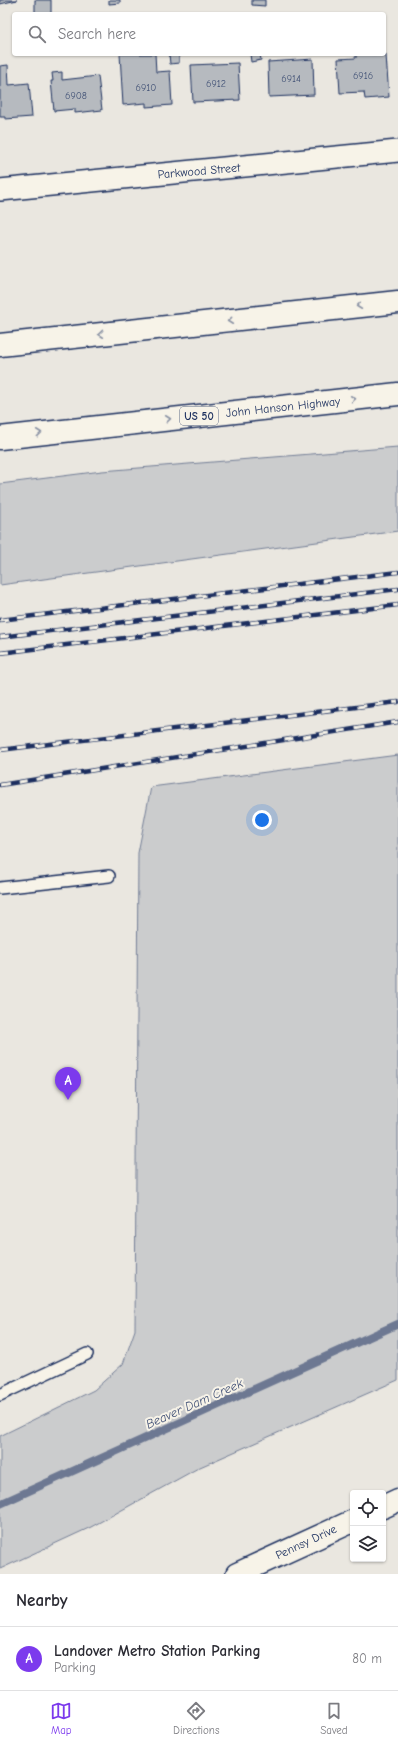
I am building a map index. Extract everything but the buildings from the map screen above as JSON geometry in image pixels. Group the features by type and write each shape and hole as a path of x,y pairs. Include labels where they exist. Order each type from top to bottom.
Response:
{"main road":[{"path":"0,345 398,302"},
{"name":"John Hanson Highway","path":"0,438 398,394"},
{"path":"386,1506 398,1500"},
{"name":"Pennsy Drive","path":"237,1574 350,1522"}],"street":[{"name":"Parkwood Street","path":"0,190 398,151"}],"lane":[{"path":"0,888 109,876"},
{"path":"0,1395 87,1354"}],"shaded area":[{"path":"398,447 398,531 0,585 0,484 102,471"},
{"path":"398,755 398,1380 200,1467 91,1527 0,1569 0,1436 94,1390 123,1364 135,1330 138,853 151,787"}],"waterway":[{"name":"Beaver Dam Creek","path":"0,1504 398,1324"}],"railway":[{"path":"0,620 398,572"},
{"path":"0,637 398,589"},
{"path":"0,653 398,605"},
{"path":"0,750 398,702"},
{"path":"0,785 398,722"}],"place":[{"name":"Landover Metro Station Parking","path":"68,1100"}]}
